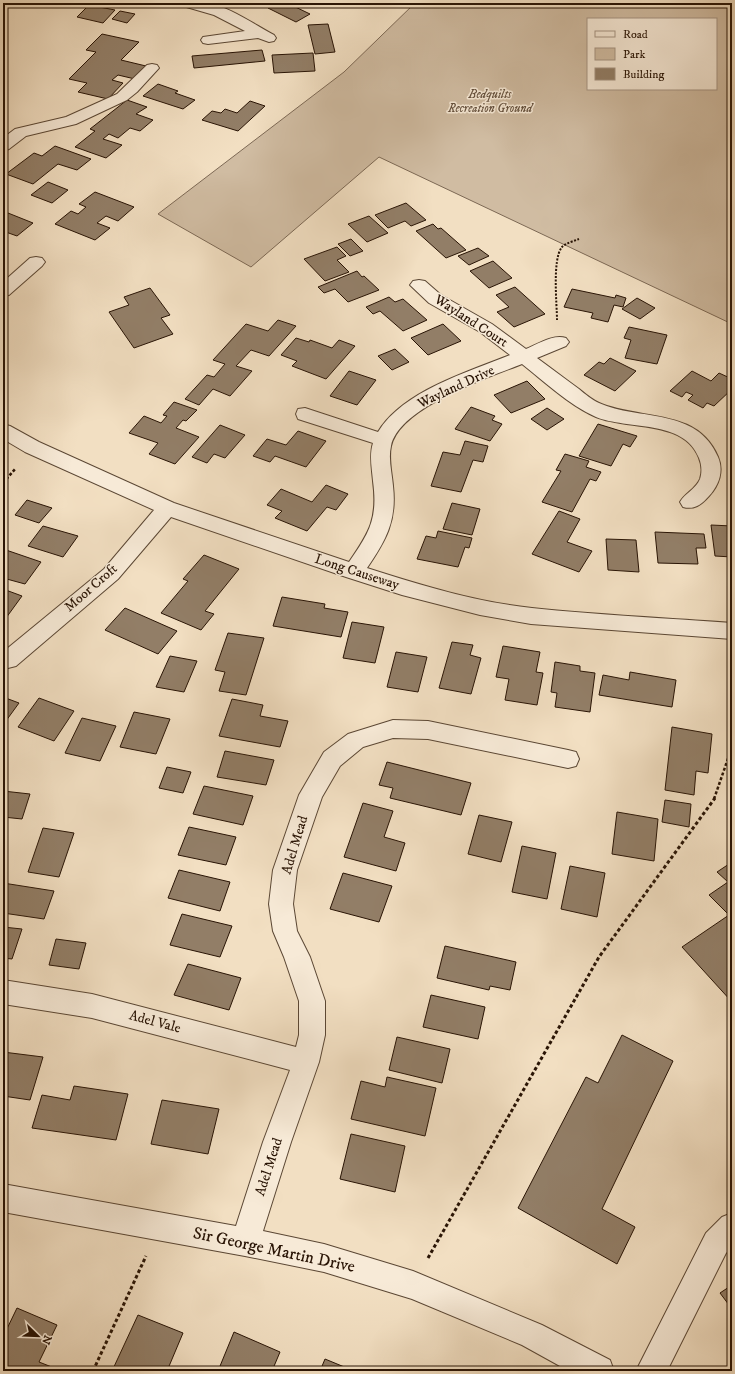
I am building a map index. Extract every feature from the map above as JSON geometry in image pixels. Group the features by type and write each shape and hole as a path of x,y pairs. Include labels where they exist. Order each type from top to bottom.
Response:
{"street":[{"path":"188,3 204,6 218,11 264,35 208,40"},
{"path":"3,146 21,132 71,120 122,97 132,90 152,68"},
{"path":"3,291 36,262"},
{"name":"Wayland Court","path":"419,285 435,299 486,328 590,407 607,414 653,421 675,427 695,438 707,452 712,468 709,484 690,502"},
{"name":"Wayland Drive","path":"383,440 402,416 421,401 468,379 560,342"},
{"path":"305,414 383,440 381,449 381,469 385,512 380,533 353,572"},
{"name":"Long Causeway","path":"3,431 32,447 167,508 402,588 480,607 531,616 732,631"},
{"name":"Moor Croft","path":"8,660 110,574 167,508"},
{"name":"Adel Mead","path":"245,1242 277,1142 306,1062 312,1036 312,1001 297,957 285,931 281,904 285,870 311,795 332,759 356,740 393,729 428,730 568,759"},
{"name":"Adel Vale","path":"3,992 92,1006 306,1062"},
{"name":"Sir George Martin Drive","path":"3,1198 160,1226 324,1258 413,1285 532,1335 599,1371"},
{"path":"651,1371 716,1243 732,1227"}],"path":[{"path":"560,342 558,338 556,288 558,252 562,247 579,239"},
{"path":"413,1285 599,957 714,800 732,747"},
{"path":"93,1371 160,1226"}],"green space":[{"name":"Bedquilts Recreation Ground","path":"415,3 732,3 732,324 379,157 251,267 158,214 344,72"}],"building":[{"path":"278,3 287,3 310,14 296,22 268,8"},
{"path":"89,5 115,10 103,23 77,17"},
{"path":"120,11 135,14 127,23 112,19"},
{"path":"328,24 335,52 315,54 308,25"},
{"path":"102,34 139,42 121,60 146,66 135,79 118,75 112,80 123,83 108,99 78,92 87,83 69,79 96,52 86,50"},
{"path":"262,50 265,61 194,68 192,56"},
{"path":"313,53 315,71 274,73 272,55"},
{"path":"158,84 178,91 175,93 195,100 183,109 143,96"},
{"path":"127,100 147,107 136,114 153,120 140,131 130,128 118,138 109,134 103,139 122,145 106,158 75,147 95,131 90,129"},
{"path":"250,101 265,106 238,131 202,120 212,111 221,113 225,109 237,113"},
{"path":"55,146 91,159 77,170 58,164 33,184 6,174 34,153 42,156"},
{"path":"48,182 68,190 52,203 31,195"},
{"path":"95,192 134,207 118,221 106,216 97,223 110,228 95,240 55,224 71,211 78,214 86,207 79,204"},
{"path":"406,203 426,220 411,226 405,221 388,228 375,215"},
{"path":"3,211 33,223 17,236 3,231"},
{"path":"369,216 388,233 367,242 348,224"},
{"path":"433,224 438,229 441,228 466,250 446,258 416,231"},
{"path":"351,239 363,251 350,256 338,244"},
{"path":"337,247 346,256 337,260 349,272 325,281 304,259"},
{"path":"478,248 489,256 469,265 458,256"},
{"path":"493,261 512,278 489,288 470,271"},
{"path":"357,271 362,277 364,276 379,290 348,302 335,289 324,293 318,287"},
{"path":"515,287 545,314 514,327 497,312 509,307 496,295"},
{"path":"150,288 170,315 161,318 173,334 134,348 109,312 129,305 124,297"},
{"path":"572,289 615,298 616,295 626,298 623,307 614,305 608,322 591,318 593,313 564,307"},
{"path":"389,297 395,302 403,299 427,320 403,331 380,311 373,314 366,307"},
{"path":"637,298 655,308 640,319 622,309"},
{"path":"278,320 296,326 269,356 251,350 236,366 252,371 230,396 213,389 199,405 185,399 207,375 214,377 225,364 213,360 246,324 268,331"},
{"path":"443,324 461,341 428,355 411,338"},
{"path":"629,327 667,335 657,364 625,358 631,340 624,338"},
{"path":"296,338 309,342 310,340 332,348 339,340 355,346 326,379 292,366 297,361 281,355"},
{"path":"395,349 409,362 392,370 378,356"},
{"path":"610,358 636,371 615,391 584,375 599,362 604,364"},
{"path":"349,371 376,380 357,405 330,396"},
{"path":"692,371 711,381 719,373 732,379 732,389 714,406 707,403 703,408 688,400 693,395 686,392 682,397 670,391"},
{"path":"527,381 545,399 511,413 494,395"},
{"path":"174,402 197,410 186,421 183,420 176,428 199,437 175,464 149,454 158,443 129,433 144,416 161,423 167,416 163,415"},
{"path":"471,407 495,416 492,420 502,424 490,441 455,429"},
{"path":"547,408 564,419 547,430 531,419"},
{"path":"598,424 637,436 630,447 623,444 611,466 579,456"},
{"path":"220,425 245,435 225,458 214,454 207,463 192,457"},
{"path":"298,431 326,441 306,467 275,456 270,462 253,456 267,439 286,445"},
{"path":"465,441 488,446 483,462 473,460 461,492 431,486 443,452 460,455"},
{"path":"565,454 589,461 586,467 601,472 596,481 590,479 572,512 542,502 561,471 556,470"},
{"path":"326,485 348,494 336,510 327,507 307,531 275,518 282,511 267,505 281,489 312,502"},
{"path":"27,500 52,508 39,523 15,515"},
{"path":"452,503 480,509 472,535 443,529"},
{"path":"559,511 580,519 567,542 592,551 579,572 532,554"},
{"path":"711,525 732,526 732,557 715,556"},
{"path":"43,526 78,536 63,557 28,546"},
{"path":"438,531 472,538 469,548 465,547 458,567 417,559 426,536 436,538"},
{"path":"655,532 704,534 706,548 696,548 698,564 658,563"},
{"path":"606,539 636,540 639,572 608,570"},
{"path":"6,550 41,562 25,584 3,578 3,554"},
{"path":"204,555 239,569 205,611 214,614 201,630 161,613 188,581 183,579"},
{"path":"3,589 22,596 6,618 3,617"},
{"path":"282,597 325,604 324,608 348,612 341,637 273,626"},
{"path":"125,608 177,631 158,654 105,630"},
{"path":"352,622 384,627 375,663 343,658"},
{"path":"228,633 264,638 246,695 219,691 225,672 215,670"},
{"path":"452,642 473,645 470,655 481,658 471,694 439,688"},
{"path":"503,646 540,652 536,672 543,673 537,705 505,700 509,679 496,677"},
{"path":"396,652 427,657 418,692 387,687"},
{"path":"170,656 197,661 184,692 156,687"},
{"path":"555,662 580,666 580,671 595,673 590,712 555,707 557,693 551,692"},
{"path":"630,672 676,680 672,707 599,695 603,675 629,680"},
{"path":"3,697 19,703 3,725"},
{"path":"39,698 74,711 54,741 18,727"},
{"path":"232,699 263,705 260,716 288,721 280,747 219,736"},
{"path":"134,712 170,719 156,754 120,747"},
{"path":"82,718 116,726 100,761 65,753"},
{"path":"672,727 712,734 708,773 696,771 694,795 665,790"},
{"path":"225,751 274,760 266,785 217,777"},
{"path":"387,762 471,783 461,815 390,798 393,788 379,785"},
{"path":"167,767 191,772 183,793 159,788"},
{"path":"204,786 253,796 243,825 193,814"},
{"path":"3,791 30,794 22,819 3,817"},
{"path":"665,800 691,804 689,827 662,822"},
{"path":"363,803 393,811 384,837 405,843 396,871 344,857"},
{"path":"617,812 658,819 654,861 612,854"},
{"path":"479,815 512,822 501,862 468,854"},
{"path":"189,827 236,837 226,865 178,855"},
{"path":"43,828 74,833 59,877 28,872"},
{"path":"522,846 556,853 547,899 512,892"},
{"path":"732,862 732,951 730,952 732,955 732,1002 682,947 729,915 709,895 728,882 717,872"},
{"path":"570,866 605,873 597,917 561,909"},
{"path":"179,870 230,882 220,911 168,898"},
{"path":"343,873 392,886 379,922 330,909"},
{"path":"3,883 54,891 44,919 3,913"},
{"path":"182,914 232,926 220,957 170,945"},
{"path":"3,927 22,929 12,959 3,958"},
{"path":"56,939 86,943 79,969 49,965"},
{"path":"445,946 516,962 510,990 490,986 489,990 437,978"},
{"path":"188,964 241,978 229,1010 174,995"},
{"path":"431,995 485,1007 478,1039 423,1027"},
{"path":"622,1035 673,1061 602,1209 635,1227 617,1264 518,1208 586,1077 598,1083"},
{"path":"397,1037 450,1049 442,1083 389,1070"},
{"path":"3,1052 43,1057 30,1100 3,1096"},
{"path":"387,1077 436,1088 425,1136 351,1119 361,1081 385,1087"},
{"path":"74,1086 128,1094 116,1140 32,1128 42,1095 70,1100"},
{"path":"162,1100 219,1109 208,1154 151,1144"},
{"path":"351,1134 405,1146 395,1192 340,1179"},
{"path":"732,1285 732,1309 720,1293"},
{"path":"17,1308 57,1325 39,1362 62,1371 3,1371 3,1337"},
{"path":"138,1315 183,1333 167,1371 112,1371"},
{"path":"234,1332 280,1352 272,1371 218,1371"},
{"path":"325,1359 354,1371 320,1371"}]}
